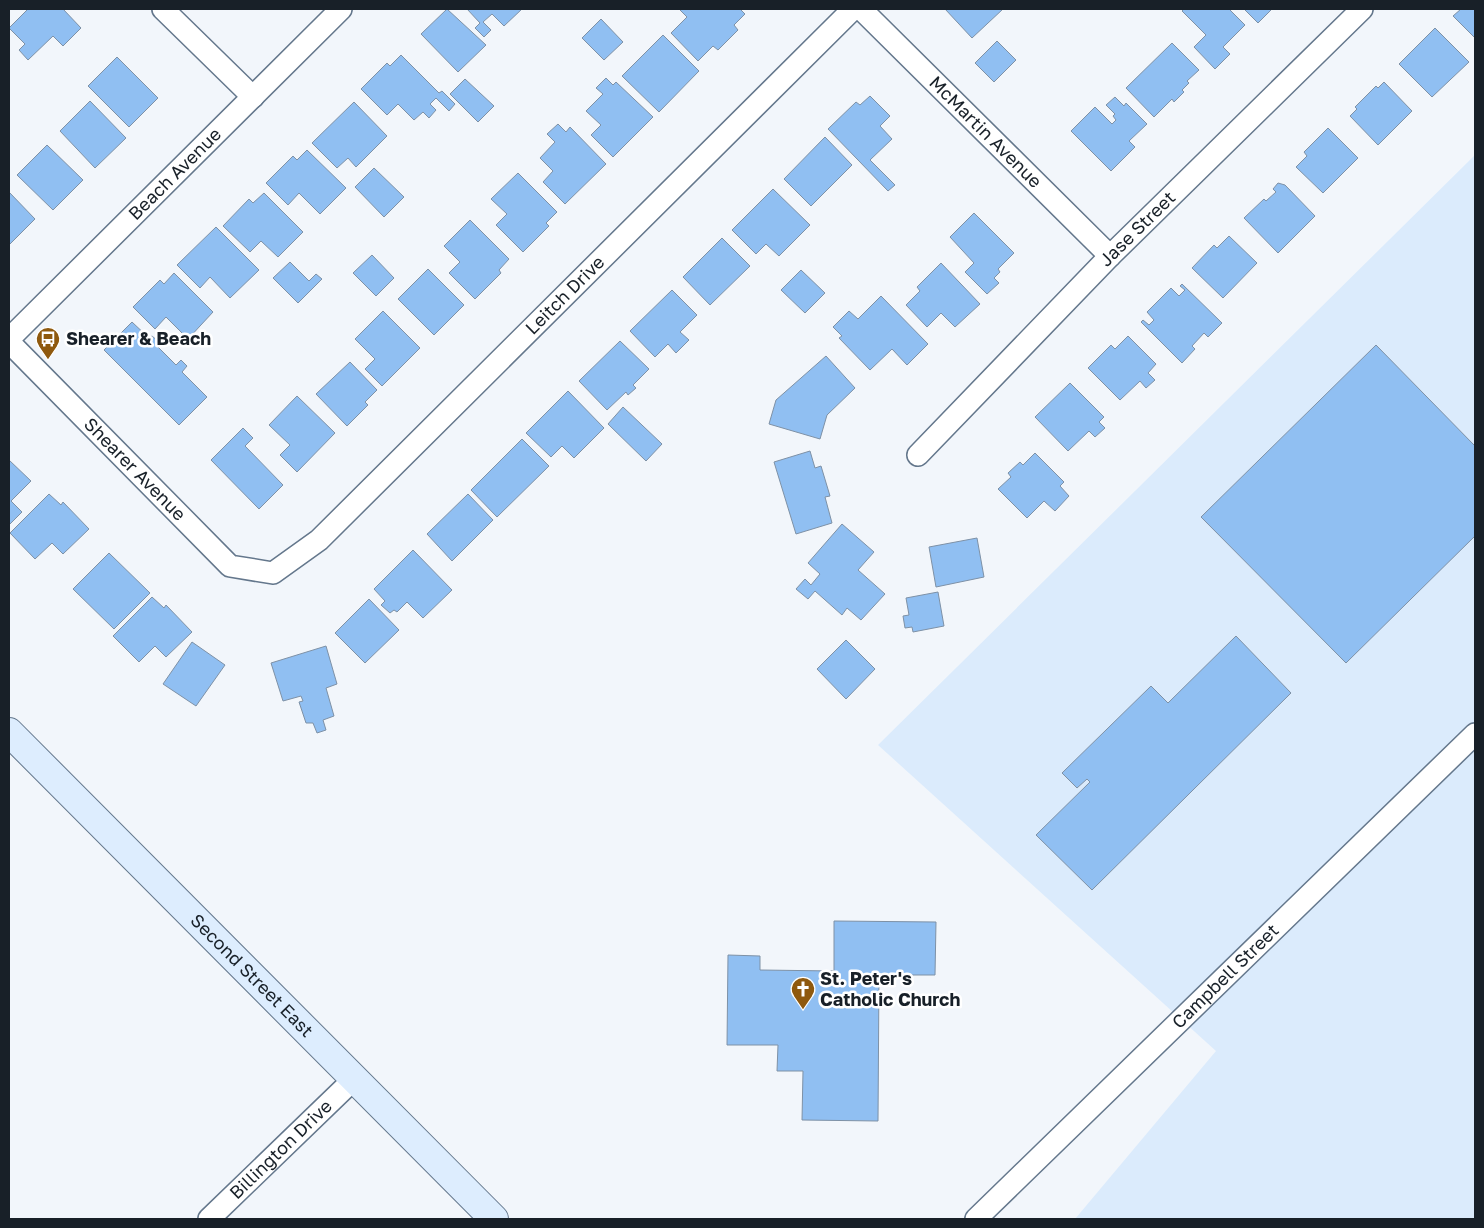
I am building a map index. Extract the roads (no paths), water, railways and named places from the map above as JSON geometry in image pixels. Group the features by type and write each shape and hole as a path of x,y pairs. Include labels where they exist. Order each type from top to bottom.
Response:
{"main road":[{"name":"Second Street East","path":"9,732 494,1219"}],"street":[{"path":"163,9 253,97"},
{"name":"Beach Avenue","path":"9,341 341,9"},
{"name":"Leitch Drive","path":"273,573 319,540 853,9"},
{"name":"McMartin Avenue","path":"862,9 1110,256"},
{"name":"Jase Street","path":"918,455 1110,256 1362,9"},
{"name":"Shearer Avenue","path":"9,341 230,566 273,573"},
{"name":"Campbell Street","path":"976,1219 1475,734"},
{"name":"Billington Drive","path":"208,1219 354,1079"}],"place":[{"name":"Shearer & Beach","path":"48,360"},
{"name":"St. Peter's Catholic Church","path":"803,1010"}]}
